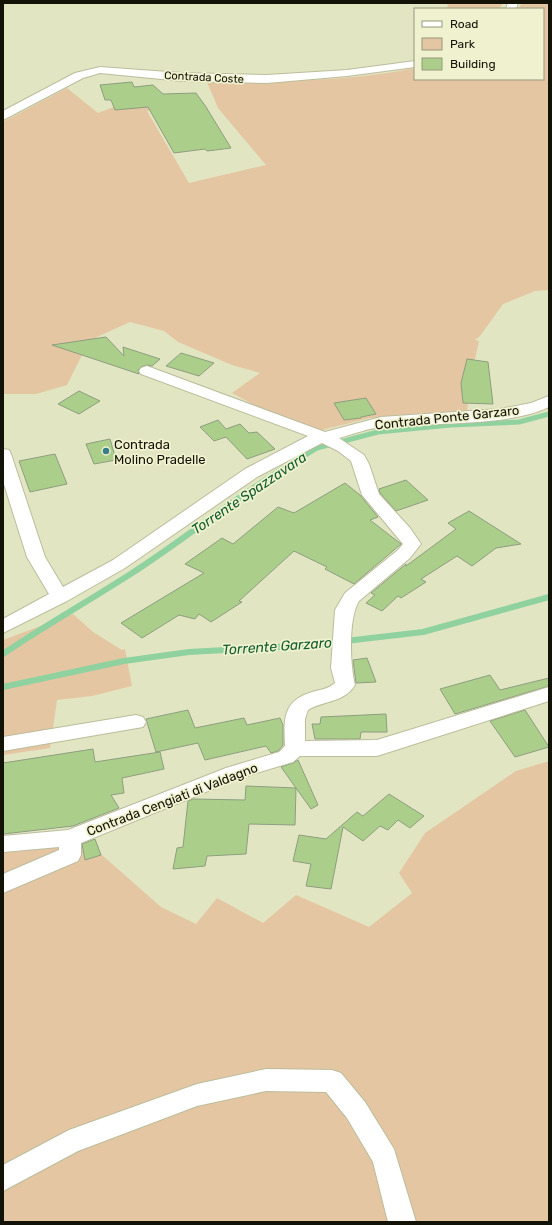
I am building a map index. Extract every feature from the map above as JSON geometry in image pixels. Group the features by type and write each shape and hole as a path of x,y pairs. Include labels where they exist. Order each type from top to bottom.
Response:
{"street":[{"name":"Contrada Coste","path":"3,116 80,75 100,70 128,71 192,78 268,79 347,73 414,64"},
{"path":"147,371 321,437 353,454 362,464 367,487 373,499 407,535 412,544 404,554 352,597 344,610 341,668 345,685 341,691 304,703 296,712 295,749"},
{"name":"Contrada Ponte Garzaro","path":"60,597 119,564 251,473 310,441 382,422 500,414 536,407 549,401"},
{"path":"3,454 36,557 60,597 3,627"},
{"name":"Contrada Cengiati di Valdagno","path":"3,844 70,838 233,772 286,756 295,749 377,748 549,694"},
{"path":"3,744 136,722"},
{"path":"3,884 53,864 70,855 70,838"},
{"path":"3,1179 69,1142 197,1096 266,1080 332,1081 356,1110 385,1158 402,1222"}],"green space":[{"path":"447,3 503,3 500,8 447,8"},
{"path":"522,3 549,3 549,290 535,291 503,304 480,336 475,340 479,341 470,381 467,412 370,418 306,434 232,393 260,373 232,365 178,342 164,331 130,322 95,338 83,353 67,385 36,394 3,394 3,122 67,88 98,113 132,100 166,107 147,111 189,183 266,165 218,108 206,80 311,80 363,76 414,68 414,80 544,80 544,8 519,8"},
{"path":"73,614 93,632 122,650 125,649 132,686 92,696 57,700 50,748 3,755 3,640"},
{"path":"549,761 549,1222 3,1222 3,840 20,836 94,848 161,907 196,924 217,898 263,923 296,895 369,927 412,893 399,873 425,833 516,771"}],"building":[{"path":"132,82 134,87 153,85 163,94 196,93 231,148 207,151 205,149 174,153 148,107 115,110 111,100 105,100 100,85"},
{"path":"106,337 124,356 123,347 160,359 152,366 147,365 141,367 138,370 139,374 52,345"},
{"path":"181,353 214,363 199,376 166,366"},
{"path":"467,359 488,362 493,404 463,403 461,383"},
{"path":"79,391 100,401 79,414 58,404"},
{"path":"366,398 376,414 361,418 344,420 334,403"},
{"path":"218,420 226,429 240,424 249,433 257,432 275,449 247,459 226,437 214,441 200,427"},
{"name":"Contrada Molino Pradelle","path":"110,439 116,460 94,464 86,444"},
{"path":"55,454 67,484 30,492 19,461"},
{"path":"406,480 428,500 396,511 380,493 379,489"},
{"path":"345,483 360,495 378,517 370,520 401,544 354,584 325,569 327,567 294,551 239,601 242,602 211,622 199,614 195,619 179,615 142,638 121,623 204,573 185,564 222,538 233,544 278,507 294,513"},
{"path":"469,511 521,544 496,548 472,566 457,556 421,579 426,582 401,598 398,596 382,611 366,603 375,595 371,593 406,564 406,566 456,529 448,523"},
{"path":"367,658 376,682 356,683 353,660"},
{"path":"490,675 500,690 549,678 549,686 455,714 440,689"},
{"path":"188,710 195,728 244,718 247,725 280,718 283,725 283,745 278,751 271,753 266,746 205,760 198,743 156,752 146,719"},
{"path":"525,710 549,747 515,757 490,721"},
{"path":"386,714 387,732 361,732 360,739 315,739 312,724 320,724 321,717"},
{"path":"93,749 95,762 160,752 164,769 122,778 124,793 111,795 119,808 73,826 3,834 3,763"},
{"path":"298,760 318,805 311,809 281,767"},
{"path":"246,786 296,788 295,825 249,824 246,854 207,856 205,866 173,869 177,848 183,847 188,801 193,799 245,800"},
{"path":"389,794 424,816 410,828 398,820 388,830 380,826 363,841 343,827 331,889 306,886 311,864 293,861 299,835 326,839 357,812 363,816"},
{"path":"95,839 101,855 85,860 82,844"}],"waterway":[{"name":"Torrente Spazzavara","path":"280,471 317,448 378,432 451,425 519,422 549,414"},
{"name":"Torrente Spazzavara","path":"3,654 148,562 281,470"},
{"name":"Torrente Garzaro","path":"3,687 124,661 189,652 311,645 423,632 549,597"}],"place":[{"name":"Contrada Molino Pradelle","path":"106,451"}]}
